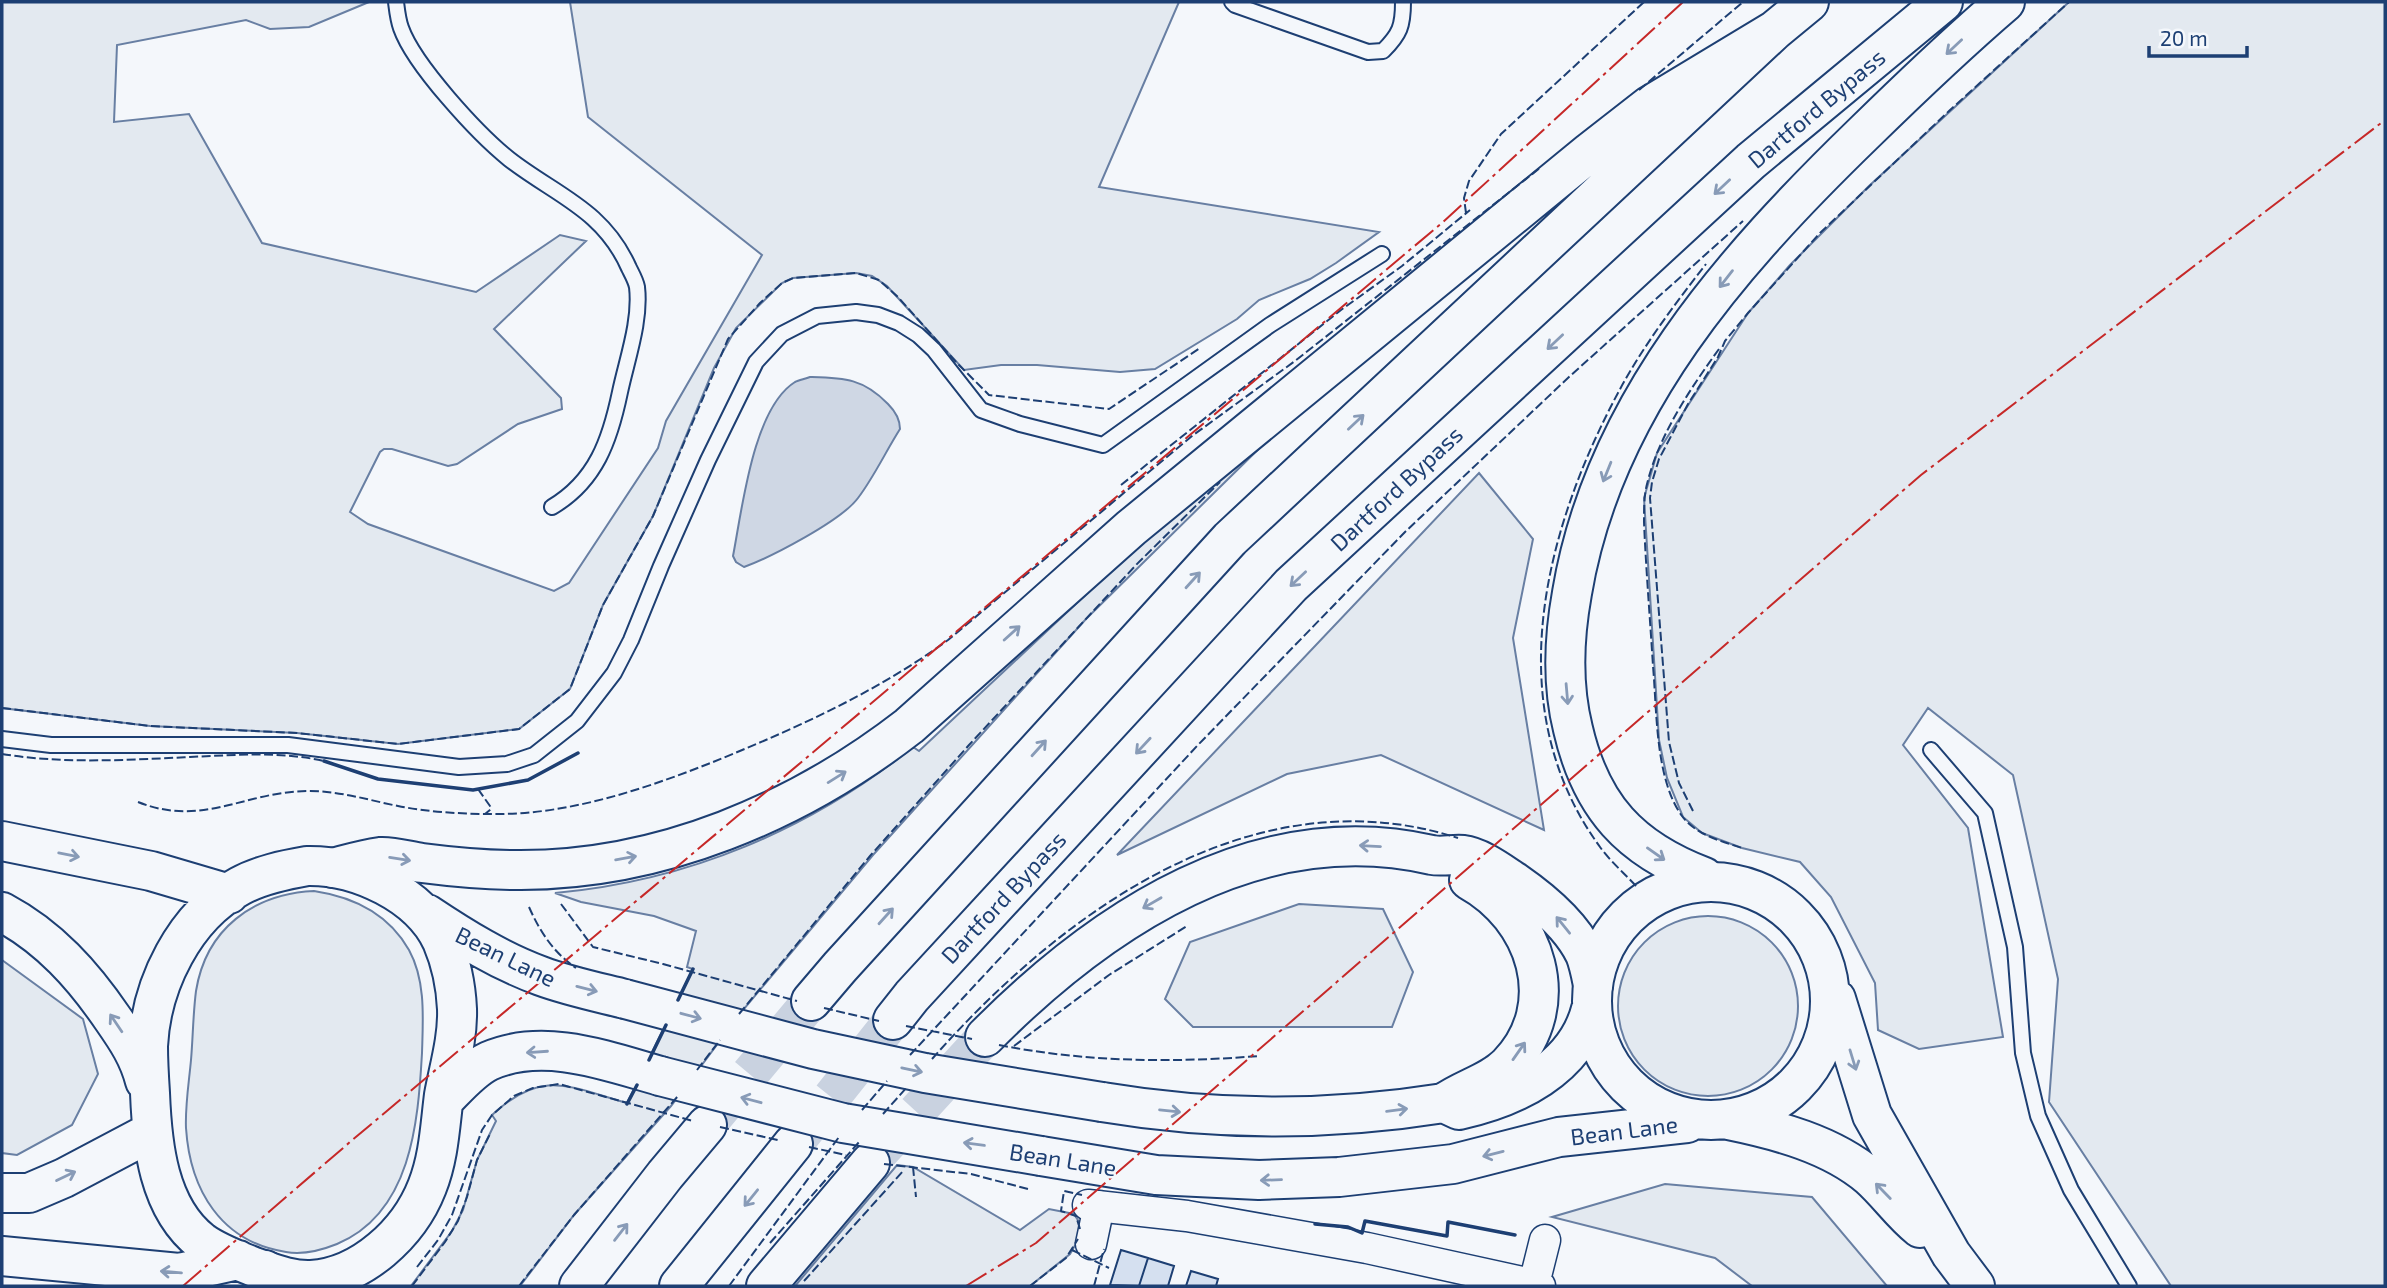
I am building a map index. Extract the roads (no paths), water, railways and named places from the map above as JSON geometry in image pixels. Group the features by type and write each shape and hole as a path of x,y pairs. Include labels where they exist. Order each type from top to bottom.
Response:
{"main road":[{"path":"811,1001 1230,539 1775,30 1809,2"},
{"name":"Dartford Bypass","path":"893,1020 912,996 1291,585 1751,161 1943,2"},
{"path":"985,1037 1045,981 1110,930 1153,903 1205,877 1280,854 1326,847 1366,845 1437,856 1466,855 1528,891 1555,915 1582,948 1587,960 1596,1033 1604,1055 1617,1076 1633,1093 1654,1107 1678,1117 1715,1121 1775,1103 1795,1087 1811,1068 1823,1045 1827,971 1818,947 1804,926 1786,907 1764,894 1740,885 1704,877 1665,861 1625,829 1591,785 1577,749 1566,685 1567,626 1575,572 1598,495 1613,457 1657,374 1702,309 1812,183 2005,2"},
{"path":"151,1132 148,1045 163,977 189,931 229,894 252,881 287,870 307,866 333,868 382,857 514,870 554,869 630,858 683,845 730,829 801,798 832,781 909,726 1140,520 1590,152 1649,106 1775,30"},
{"path":"2,841 151,871 229,894"},
{"path":"1437,856 1449,870 1478,884 1510,912 1531,950 1539,990 1537,1016 1533,1027 1511,1062 1493,1077 1460,1092 1444,1103"},
{"name":"Bean Lane","path":"333,868 375,882 417,906 457,934 523,969 559,983 813,1049 925,1073 1181,1112 1248,1116 1338,1115 1444,1103 1459,1110 1506,1097 1533,1084 1559,1061 1579,1038 1586,1027 1592,997"},
{"path":"1592,997 1598,961 1623,920 1665,891 1704,877"},
{"path":"2,1256 179,1273 261,1272 300,1280 338,1275 360,1264 393,1240 411,1217 427,1187 438,1148 456,1028 456,995 442,942 417,906"},
{"path":"2,912 39,936 74,967 131,1045 146,1086 151,1132 160,1173 181,1220 202,1242 261,1272"},
{"name":"Bean Lane","path":"1827,971 1872,1115 1951,1254 1975,1286"},
{"name":"Bean Lane","path":"444,1100 489,1061 534,1052 564,1052 843,1123 1156,1175 1259,1181 1325,1178 1453,1164 1559,1137 1715,1121 1778,1133 1836,1155 1869,1176 1913,1222 1951,1254"},
{"path":"579,1286 707,1125"},
{"path":"2,1193 29,1193 64,1178 151,1132"},
{"path":"679,1286 793,1144"},
{"path":"766,1286 870,1163"}],"street":[{"name":"Bean Lane","path":"1091,1244 1093,1205 1187,1216 1354,1246 1537,1285 1545,1240"}],"lane":[{"path":"396,2 405,37 425,69 447,95 507,158 588,211 624,256 637,285 636,312 615,416 599,459 590,474 570,496 552,507"},
{"path":"1232,2 1368,52 1383,51 1396,38 1403,21 1403,2"},
{"path":"2,739 59,745 288,745 459,767 497,766 524,760 569,729 588,709 614,673 631,640 660,566 708,460 756,362 782,334 799,323 827,314 856,312 878,315 899,323 918,335 934,350 981,410 1020,424 1103,445 1270,326 1382,254"},
{"path":"1931,750 1985,813 2015,947 2022,1048 2035,1107 2049,1145 2071,1190 2129,1286"}],"tunnel":[{"path":"713,1118 811,1001"},
{"path":"796,1142 893,1020"},
{"path":"878,1154 985,1037"}]}
